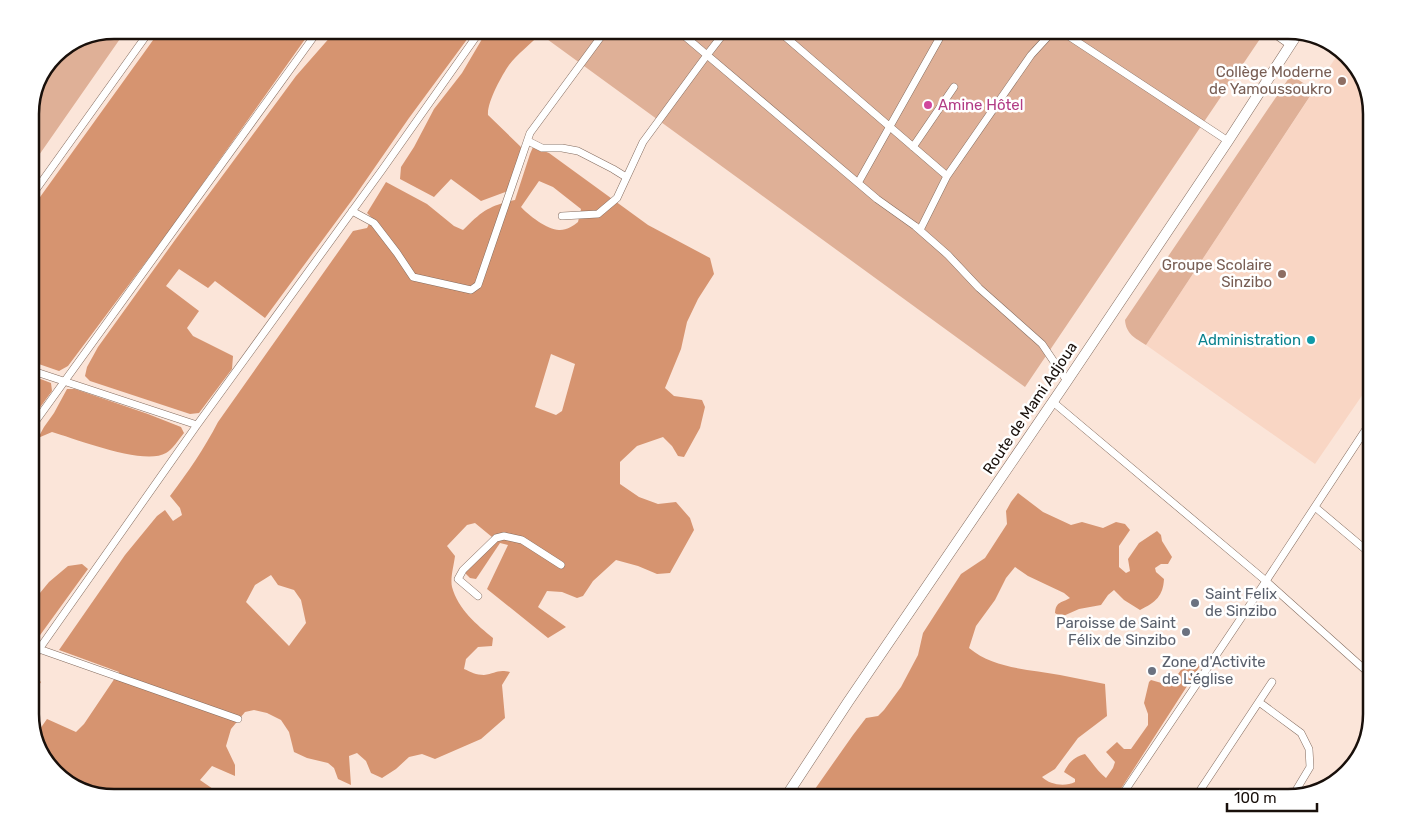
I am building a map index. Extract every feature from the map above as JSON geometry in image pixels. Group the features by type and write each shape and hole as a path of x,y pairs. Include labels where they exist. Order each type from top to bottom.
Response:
{"street":[{"path":"39,185 144,39"},
{"path":"39,417 312,39"},
{"path":"238,719 39,649 196,425 474,39"},
{"path":"352,211 374,224 413,277 471,290 478,285 530,133 598,39"},
{"path":"688,39 877,199 920,230 979,288 1042,344 1067,381"},
{"path":"562,216 598,214 617,198 643,142 719,39"},
{"path":"788,39 947,176"},
{"path":"858,183 939,39"},
{"path":"920,230 947,176 1031,55 1046,39"},
{"path":"1073,39 1228,141"},
{"path":"1282,39 1290,45"},
{"name":"Route de Mami Adjoua","path":"792,789 848,702 1228,141 1294,39"},
{"path":"913,147 954,87"},
{"path":"528,141 542,148 562,148 578,151 613,168 626,178"},
{"path":"39,373 196,425"},
{"path":"1053,402 1266,581 1363,668"},
{"path":"1126,789 1363,434"},
{"path":"1315,507 1363,547"},
{"path":"478,596 458,579 463,570 496,538 504,536 522,540 561,565"},
{"path":"1200,789 1272,682"},
{"path":"1258,702 1301,733 1309,749 1310,767 1297,789"}],"shaded area":[{"path":"120,39 39,155 40,99 44,85 51,72 72,51 85,44 99,40"},
{"path":"154,39 305,39 172,227 68,366 59,371 39,364 39,198"},
{"path":"328,39 467,39 265,318 215,281 208,288 179,269 166,286 199,311 187,328 193,336 233,356 232,369 199,413 190,414 90,381 85,376 87,367 98,347 296,76"},
{"path":"482,39 535,39 509,65 496,89 488,110 488,115 522,148 508,191 481,201 451,179 434,197 400,179 401,167 434,109 462,73"},
{"path":"547,39 1260,39 1025,387"},
{"name":"Groupe Scolaire Sinzibo","path":"1336,56 1348,68 1358,85 1363,109 1363,394 1315,464 1146,345"},
{"path":"1291,75 1314,90 1146,345 1129,332 1125,320"},
{"path":"533,147 549,153 648,225 710,258 714,274 698,299 687,322 681,349 665,388 674,396 702,400 705,407 700,428 684,457 678,456 663,437 637,446 620,462 620,484 639,497 658,504 676,502 690,518 694,530 670,573 657,574 616,560 593,581 583,596 577,598 562,592 547,591 538,607 566,627 548,638 487,589 508,545 500,543 476,579 470,578 466,574 466,570 492,537 475,523 467,525 447,546 455,556 452,587 463,609 493,638 492,646 478,647 466,659 464,669 481,675 502,671 510,672 502,685 505,718 481,739 435,759 422,754 409,757 382,778 371,773 366,761 357,753 349,756 351,785 338,779 334,768 328,763 307,758 294,752 289,732 281,720 267,713 254,710 245,712 231,729 226,746 235,765 235,776 212,766 200,780 213,789 104,789 85,784 64,771 51,756 40,729 47,719 76,732 84,724 119,672 59,650 125,555 157,516 165,510 173,521 182,515 180,508 170,496 196,460 218,422 353,231 367,228 372,218 367,213 386,182 427,204 454,226 463,230 486,210 515,200","holes":["539,181 553,187 581,209 578,222 567,229 555,230 550,228 539,222 521,207","551,354 575,364 562,411 556,415 535,407","271,575 278,585 294,590 301,600 306,623 289,646 246,602 255,585"]},
{"path":"39,378 51,383 52,391 39,409"},
{"path":"67,389 75,389 181,427 184,433 166,453 156,456 127,454 52,432 39,438"},
{"path":"1018,493 1043,512 1071,525 1082,522 1103,528 1116,522 1125,524 1130,530 1119,546 1119,567 1126,573 1130,571 1128,559 1139,543 1157,531 1172,557 1168,564 1161,564 1155,568 1156,572 1164,579 1162,590 1158,598 1146,607 1140,610 1124,600 1114,590 1101,605 1079,609 1061,617 1055,613 1057,606 1070,598 1015,567 1006,578 995,600 976,626 969,648 989,660 1012,667 1105,684 1107,716 1078,738 1055,769 1042,777 1049,782 1062,785 1075,782 1075,779 1064,772 1072,760 1085,754 1106,778 1115,762 1106,752 1117,742 1124,749 1131,749 1148,725 1148,714 1144,703 1149,682 1151,680 1171,684 1188,660 1195,660 1200,666 1121,789 815,789 866,718 878,716 901,687 918,655 923,633 961,574 985,558 1007,524 1006,511"},
{"path":"82,564 88,569 39,637 39,594 49,582 68,566"}],"place":[{"name":"Collège Moderne de Yamoussoukro","path":"1342,81"},
{"name":"Amine Hôtel","path":"928,105"},
{"name":"Groupe Scolaire Sinzibo","path":"1282,274"},
{"name":"Administration","path":"1311,340"},
{"name":"Saint Felix de Sinzibo","path":"1195,603"},
{"name":"Paroisse de Saint Félix de Sinzibo","path":"1186,632"},
{"name":"Zone d'Activite de L'église","path":"1152,671"}]}
